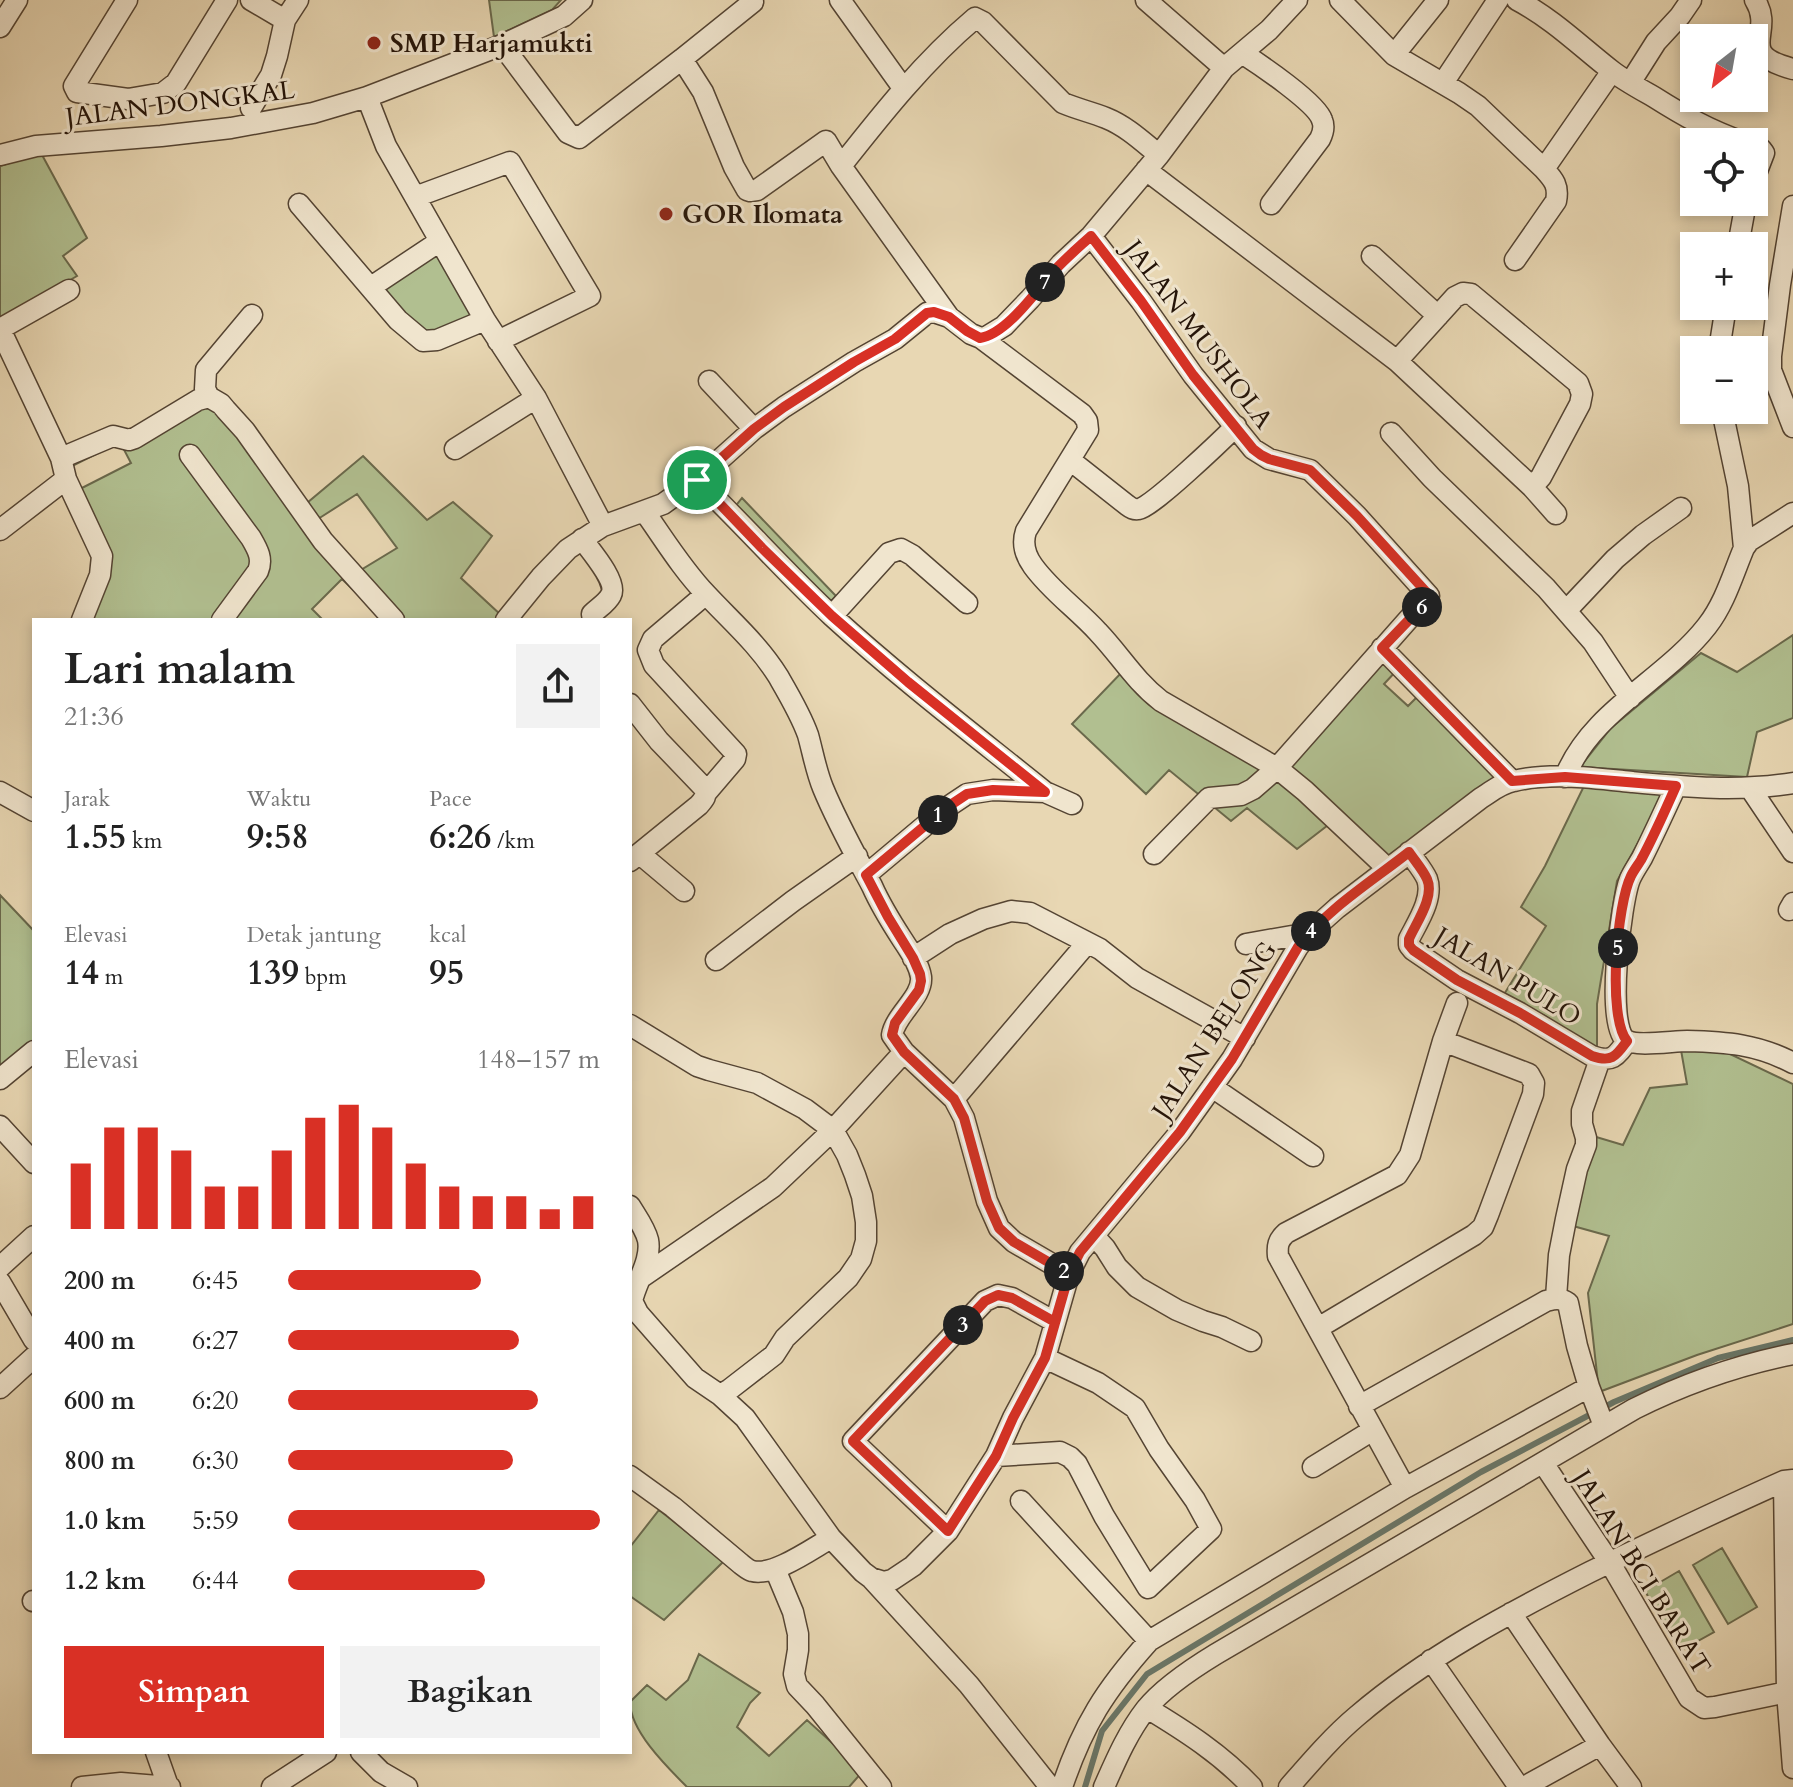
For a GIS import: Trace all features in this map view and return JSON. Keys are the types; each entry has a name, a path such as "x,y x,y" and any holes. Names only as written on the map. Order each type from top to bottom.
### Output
{"street":[{"path":"0,27 17,0"},
{"path":"127,0 74,86 77,92 128,99 163,93 176,83 227,0"},
{"path":"251,0 285,20"},
{"path":"251,108 274,65 285,20 298,0"},
{"name":"JALAN DONGKAL","path":"0,155 36,146 255,125 313,113 367,97 502,45 564,16 582,0"},
{"path":"840,0 903,88"},
{"path":"1146,0 1224,68"},
{"path":"981,338 1004,326 1091,236 1152,163 1224,68 1269,30 1297,0"},
{"path":"1340,0 1394,55 1478,106 1556,183 1556,201 1515,260"},
{"path":"1394,55 1438,0"},
{"path":"1443,83 1498,0"},
{"path":"1517,0 1551,20 1612,71 1705,128"},
{"path":"1630,83 1656,42 1691,0"},
{"path":"1755,0 1761,22 1758,48 1769,62 1793,69"},
{"path":"502,45 568,133 576,138 583,136 754,1"},
{"path":"841,166 903,88 975,18 983,22 1063,103 1122,126 1152,163 1397,361 1532,487 1556,514"},
{"path":"1242,53 1285,84 1322,119 1320,139 1271,204"},
{"path":"682,59 703,92 734,167 747,190 757,190 826,141 949,317 1082,414 1087,421 1088,430 1026,531 1023,540 1031,564 1103,637 1143,687 1161,701 1277,768 1388,869"},
{"path":"1544,169 1612,71"},
{"path":"367,97 386,146 485,320 536,398 601,522"},
{"path":"415,197 510,162 590,296 498,341"},
{"path":"299,204 398,320 423,341 437,340 485,320"},
{"path":"1793,206 1775,315 1771,370 1793,427"},
{"name":"JALAN MUSHOLA","path":"1091,236 1242,436 1261,455 1310,470 1428,594 1429,599 1382,648"},
{"path":"371,287 440,241"},
{"path":"1372,256 1438,316"},
{"path":"69,290 0,329 61,458 66,479 102,556 100,575 83,618"},
{"path":"1397,361 1455,297 1463,293 1471,294 1578,383 1582,394 1580,404 1541,477 1532,487"},
{"path":"508,618 554,562 582,539 617,520 663,504 697,480 754,429 805,392 895,339 927,313 949,317"},
{"path":"252,315 206,370 205,389 209,397 221,404 245,431 323,541 392,618"},
{"path":"709,381 754,429"},
{"path":"61,458 113,436 129,440 135,438 189,405 209,397"},
{"path":"455,449 536,398"},
{"path":"1725,424 1738,486 1744,548"},
{"path":"1070,460 1127,505 1140,509 1199,462 1236,426"},
{"path":"1391,433 1566,611 1593,642 1630,698"},
{"path":"190,455 259,552 261,563 258,571 223,618"},
{"path":"0,530 66,479"},
{"path":"697,480 832,616 908,682 1045,792 1072,804"},
{"path":"1566,611 1615,559 1681,508"},
{"path":"644,511 678,561 743,630 776,673 803,723 821,783 837,819 920,974 919,990 895,1023 892,1035 904,1052 954,1099 964,1118 987,1201 999,1228 1014,1242 1069,1274"},
{"path":"1565,777 1589,736 1687,648 1709,624 1749,541 1793,513"},
{"path":"582,539 610,579 612,587 610,597 592,614 593,618"},
{"path":"832,616 889,553 901,549 967,603"},
{"path":"684,891 635,857 699,805 736,754 654,665 648,650 653,639 706,594"},
{"path":"1154,854 1209,798 1241,795 1253,789 1277,768 1382,648 1512,781"},
{"path":"632,707 706,793"},
{"name":"JALAN BELONG","path":"871,1578 884,1582 902,1574 948,1531 996,1456 1045,1358 1069,1274 1080,1252 1171,1144 1245,1038 1309,933 1337,908 1481,798 1512,781 1565,777 1728,789 1793,783"},
{"path":"1676,786 1631,876 1622,904 1616,1007 1621,1035 1627,1041 1637,1043 1701,1041 1749,1045 1793,1063"},
{"path":"1750,788 1793,852"},
{"path":"716,960 793,901 862,865 967,794 993,790 1045,792"},
{"path":"0,792 32,810"},
{"name":"JALAN PULO","path":"1409,852 1429,885 1427,900 1409,939 1413,950 1457,980 1600,1059"},
{"path":"913,958 950,934 983,919 1011,911 1030,913 1100,949 1137,978 1245,1038"},
{"path":"1246,944 1309,933"},
{"path":"954,1099 1087,943"},
{"path":"1405,1488 1278,1256 1277,1246 1286,1233 1397,1175 1405,1165 1457,1003"},
{"path":"632,1026 697,1066 757,1083 805,1109 833,1130 847,1155 862,1196 866,1241 861,1259 848,1278 785,1338 774,1355 720,1395"},
{"path":"1318,1328 1483,1227 1533,1094 1534,1083 1529,1074 1443,1041"},
{"path":"1556,1298 1559,1255 1566,1219 1577,1169 1586,1145 1582,1111 1600,1059 1612,1058 1627,1041"},
{"path":"639,1279 773,1187 833,1130 904,1052"},
{"path":"0,1079 32,1053"},
{"path":"1212,1087 1313,1156"},
{"path":"0,1126 32,1161"},
{"path":"632,1209 649,1244 632,1306 695,1378 745,1418 831,1538 969,1685 1050,1787"},
{"path":"1094,1236 1137,1287 1177,1310 1251,1341"},
{"path":"32,1239 0,1280 32,1336"},
{"path":"948,1531 853,1441 991,1298 1005,1295 1055,1322"},
{"path":"1359,1406 1556,1298 1568,1303 1577,1346 1603,1424"},
{"path":"1104,1787 1119,1753 1147,1708 1216,1654 1543,1463 1603,1424 1685,1386 1736,1368 1793,1354"},
{"path":"996,1456 1060,1452 1070,1457 1077,1464 1104,1516 1148,1588 1211,1529 1135,1408 1098,1383 1045,1358"},
{"path":"0,1388 32,1359"},
{"path":"1062,1787 1092,1715 1122,1671 1149,1641 1405,1488 1590,1389"},
{"path":"1313,1467 1373,1430"},
{"name":"JALAN BCI BARAT","path":"1543,1463 1610,1563 1689,1698 1704,1708 1790,1692"},
{"path":"632,1477 673,1507 747,1569 757,1572 775,1569 831,1538"},
{"path":"1289,1787 1354,1719 1431,1660 1511,1613 1610,1563 1789,1480 1793,1768"},
{"path":"1021,1501 1149,1641"},
{"path":"775,1569 793,1612 798,1634 794,1674 797,1686 881,1787"},
{"path":"1511,1613 1631,1787"},
{"path":"1431,1660 1522,1787 1600,1745"},
{"path":"1147,1708 1207,1746 1235,1768 1252,1787"},
{"path":"82,1787 121,1783 169,1787 157,1754"},
{"path":"272,1787 323,1754"},
{"path":"363,1754 381,1772 407,1787"}],"green space":[{"path":"489,0 561,0 552,10 494,37"},
{"path":"41,153 87,238 63,256 77,276 2,319 0,166"},
{"path":"440,241 485,320 437,340 371,287"},
{"path":"204,397 392,618 378,618 380,616 342,579 312,609 321,618 83,618 100,575 61,458 120,436","holes":["120,442 131,463 78,490 70,467"]},
{"path":"363,456 427,520 453,502 492,536 461,578 502,616 399,618 356,573 397,548 357,494 318,519 307,503"},
{"path":"742,498 836,596 828,604 734,508"},
{"path":"1793,635 1793,718 1757,732 1747,777 1580,767 1611,728 1701,653 1737,672"},
{"path":"1382,648 1512,781 1388,869 1277,768","holes":["1398,669 1422,692 1408,706 1384,684"]},
{"path":"1122,672 1251,758 1332,822 1297,849 1247,808 1231,821 1169,770 1146,794 1072,724"},
{"path":"1584,786 1666,792 1617,881 1597,1004 1597,1049 1545,1016 1503,996 1546,926 1521,907"},
{"path":"0,895 32,929 32,1053 0,1079"},
{"path":"1681,1050 1728,1053 1793,1084 1793,1324 1697,1355 1599,1392 1588,1293 1609,1236 1573,1226 1593,1136 1623,1145 1650,1088 1687,1084"},
{"path":"659,1510 724,1561 664,1620 632,1597 632,1544"},
{"path":"1722,1548 1757,1607 1728,1624 1693,1565"},
{"path":"1679,1571 1714,1632 1680,1651 1645,1591"},
{"path":"699,1654 760,1693 750,1703 737,1727 769,1756 807,1720 863,1771 849,1787 687,1787 660,1759 636,1725 632,1700 647,1685 666,1700 688,1680"}],"waterway":[{"path":"1085,1787 1102,1731 1147,1674 1481,1472 1614,1402 1718,1358 1793,1340"}],"place":[{"name":"SMP Harjamukti","path":"374,43"},
{"name":"GOR Ilomata","path":"666,214"}],"route":[{"path":"697,480 754,429 784,407 895,339 927,313 949,317 980,338 990,335 1004,326 1091,236 1193,375 1253,449 1269,459 1310,470 1428,594 1429,599 1382,648 1512,781 1565,777 1676,786 1631,876 1622,904 1616,1007 1621,1035 1627,1041 1612,1058 1592,1056 1457,980 1413,950 1409,939 1427,900 1429,885 1409,852 1337,908 1298,947 1232,1059 1180,1132 1074,1261 1069,1274 1055,1322 1005,1295 985,1301 853,1441 948,1531 996,1456 1045,1358 1069,1274 1014,1242 999,1228 987,1201 964,1118 954,1099 894,1040 892,1030 919,990 920,974 866,875 967,794 993,790 1045,792 908,682 832,616 697,480"}]}
